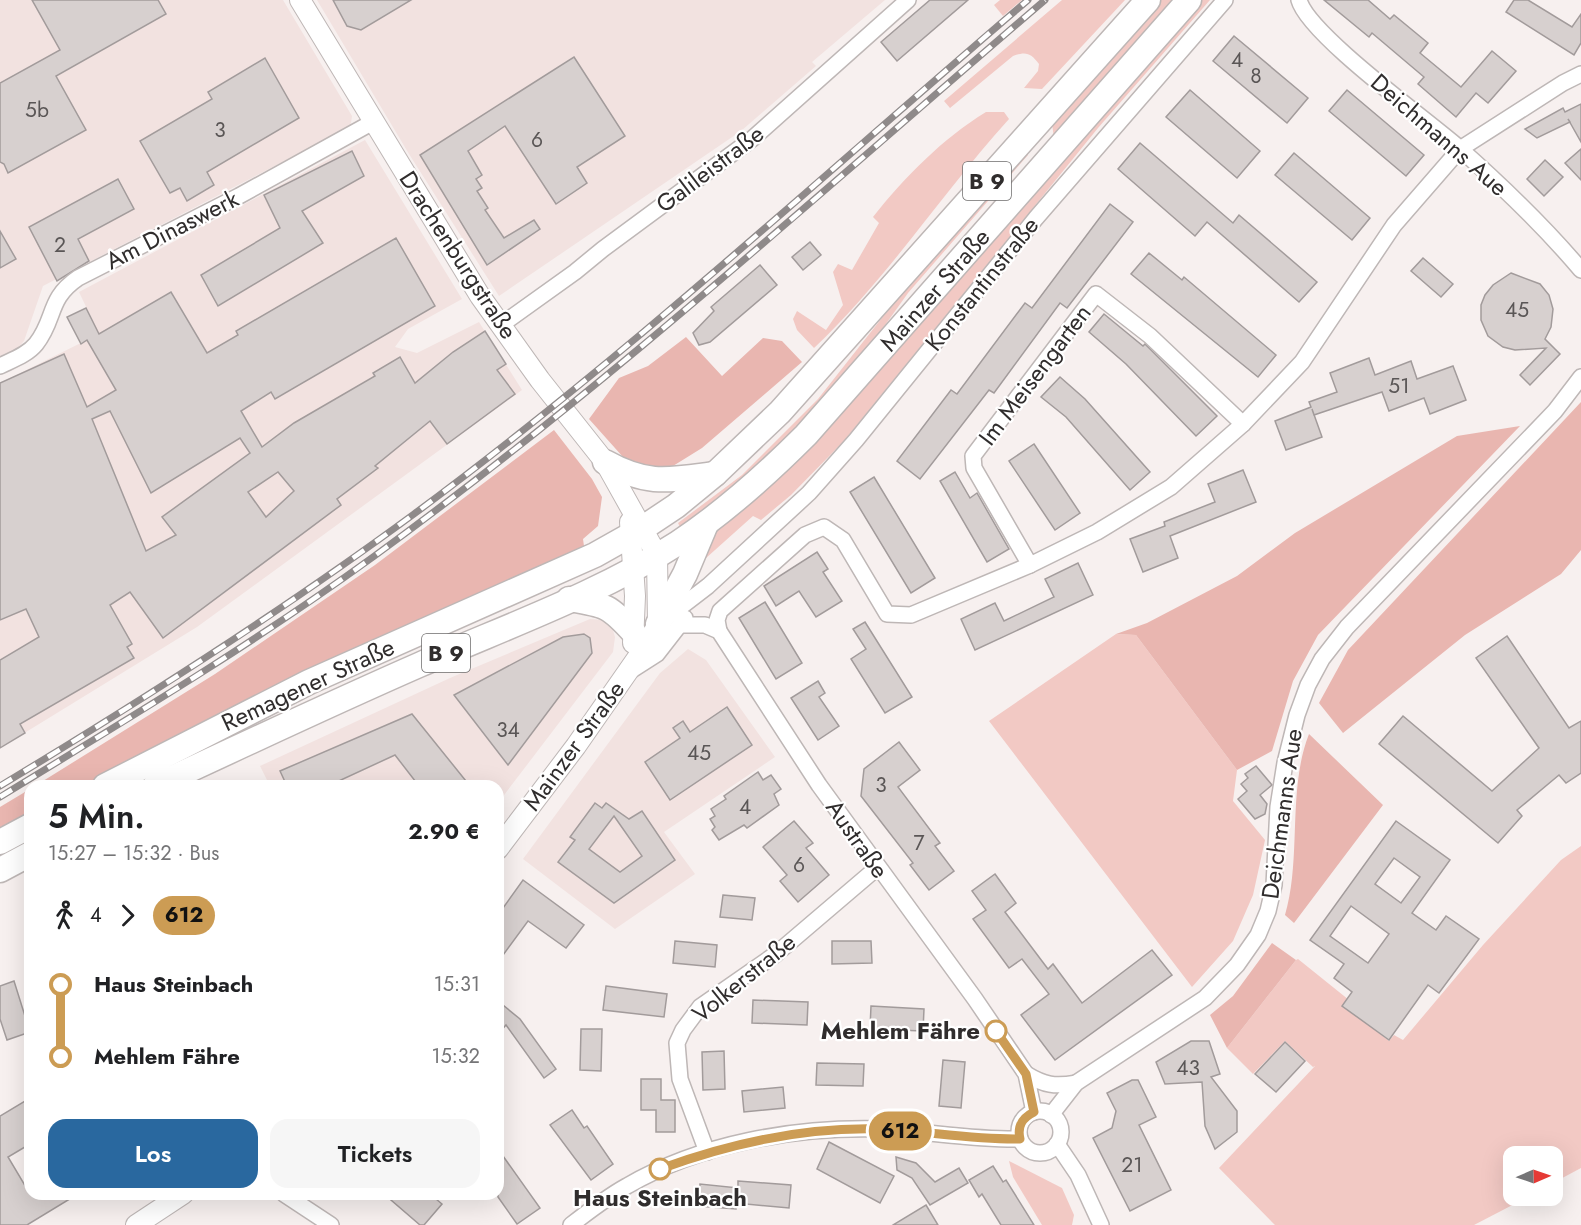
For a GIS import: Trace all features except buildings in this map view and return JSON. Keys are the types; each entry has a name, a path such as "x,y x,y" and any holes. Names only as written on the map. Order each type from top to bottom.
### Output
{"main road":[{"name":"Mainzer Straße","path":"636,532 715,474 803,387 1148,0"},
{"name":"Mainzer Straße","path":"657,555 706,524 749,489 806,435 1189,0"},
{"path":"605,462 628,475 654,480 715,474"},
{"path":"669,625 685,574 706,524"},
{"name":"Remagener Straße","path":"117,780 309,682 575,564 636,532"},
{"name":"Remagener Straße","path":"168,780 324,706 569,599 657,555"},
{"path":"569,599 602,604 613,611 634,633"},
{"path":"0,842 24,829"},
{"path":"0,870 24,857"}],"street":[{"name":"Drachenburgstraße","path":"300,0 501,325 540,380 605,462 629,502 636,532"},
{"name":"Galileistraße","path":"501,325 752,139 908,0"},
{"name":"Konstantinstraße","path":"669,625 708,586 809,494 856,440 1036,218 1225,0"},
{"name":"Deichmanns Aue","path":"1299,0 1301,8 1320,32 1460,149 1564,249 1581,270"},
{"path":"718,632 717,620 720,611 805,535 824,527 843,540 887,614 911,615 1030,565 1097,532 1171,487 1243,424 1302,362 1394,225 1460,149 1563,83 1581,74"},
{"name":"Am Dinaswerk","path":"0,366 35,346 57,297 71,283 374,122"},
{"name":"Im Meisengarten","path":"1030,565 974,468 973,456 1096,294 1150,336 1243,424"},
{"name":"Deichmanns Aue","path":"1051,1115 1076,1083 1205,998 1237,965 1258,935 1268,910 1274,885 1278,807 1285,763 1308,685 1322,659 1347,627 1555,411 1581,376"},
{"path":"636,532 657,555 669,625 705,625 718,632"},
{"name":"Mainzer Straße","path":"629,671 634,633 636,532"},
{"name":"Konstantinstraße","path":"669,625 708,586"},
{"name":"Mainzer Straße","path":"504,841 629,671 669,625"},
{"name":"Austraße","path":"718,632 819,785 975,999 1026,1074 1034,1112"},
{"name":"Volkerstraße","path":"706,1152 680,1079 677,1043 683,1030 700,1007 776,954 878,867"},
{"path":"1026,1074 1042,1084 1056,1086 1076,1083"},
{"path":"1043,1111 1051,1115 1060,1129 1057,1144 1047,1152 1035,1153 1023,1145 1020,1139 1018,1132 1022,1120 1034,1112 1043,1111"},
{"path":"571,1225 627,1185 660,1169 706,1152 760,1139 844,1130 879,1129 1020,1139"},
{"path":"1057,1144 1078,1175 1101,1225"},
{"path":"136,1225 174,1200"},
{"path":"293,1200 331,1225"}],"shaded area":[{"path":"0,0 283,0 352,116 351,123 348,128 43,286 24,341 17,349 0,359"},
{"path":"317,0 885,0 812,62 816,66 741,131 499,296 409,154"},
{"path":"1000,0 1022,0 1003,16 994,5"},
{"path":"1062,0 1125,0 1042,89 1024,88 1038,71 1039,64 1031,55 1025,53 1013,56 950,108 944,101"},
{"path":"1161,0 1174,0 1054,139 1052,123"},
{"path":"1202,0 1210,0 1098,128 844,441 791,495 761,520 753,516 696,567 717,529 796,462"},
{"path":"986,112 1004,112 1009,119 891,264 814,348 797,330 793,319 797,311 826,330 843,305 833,272 838,264 852,270 879,223 873,217 885,202 940,146"},
{"path":"365,140 462,299 408,329 395,347 417,353 479,322 522,390 197,627 0,748 0,383 99,334 79,292"},
{"path":"1027,152 1028,155 908,293 868,349 762,466 681,529 678,523 742,475 818,399 885,314"},
{"path":"686,337 722,376 763,338 782,341 802,362 702,448 673,466 644,468 623,457 589,419 619,378 648,366"},
{"path":"1581,402 1581,550 1561,574 1465,635 1343,733 1319,703 1348,650"},
{"path":"1520,426 1318,635 1293,681 1272,751 1237,770 1136,635 1116,634 1147,623 1237,576 1295,533 1457,436"},
{"path":"554,430 592,479 602,497 598,526 583,539 584,546 307,672 96,780 45,780 215,674 375,565"},
{"path":"590,619 604,620 612,627 615,637 613,652 504,795 504,780 267,780 260,766 450,678"},
{"path":"1116,634 1136,635 1237,770 1233,801 1265,840 1253,895 1233,941 1192,987 989,721"},
{"path":"688,649 706,660 775,757 664,832 695,874 615,929 523,859 660,673"},
{"path":"1309,734 1383,805 1294,923 1285,915 1293,871 1298,778"},
{"path":"24,793 24,817 0,830 0,807"},
{"path":"1581,846 1581,1168 1563,1178 1563,1146 1503,1146 1503,1206 1511,1206 1474,1225 1275,1225 1219,1168 1315,1066 1313,1067 1285,1041 1253,1074 1227,1048 1298,959 1349,1000 1345,1006 1389,1041 1394,1035 1403,1040 1483,945 1561,860"},
{"path":"1272,943 1296,960 1227,1048 1210,1015 1233,996"},
{"path":"1009,1161 1062,1188 1074,1215 1072,1225 1042,1225 1013,1177"}],"railway":[{"path":"0,786 262,621 414,514 494,453 726,262 1028,0"},
{"path":"28,780 189,681 282,620 373,557 460,492 631,355 1045,0"},
{"path":"0,797 24,782"}],"bus line":[{"name":"612","path":"660,1169 706,1152 760,1139 815,1132 879,1129 1020,1139 1018,1132 1022,1120 1034,1112 1026,1074 996,1031"}],"place":[{"name":"Mehlem Fähre","path":"996,1031"},
{"name":"Haus Steinbach","path":"660,1169"}]}
